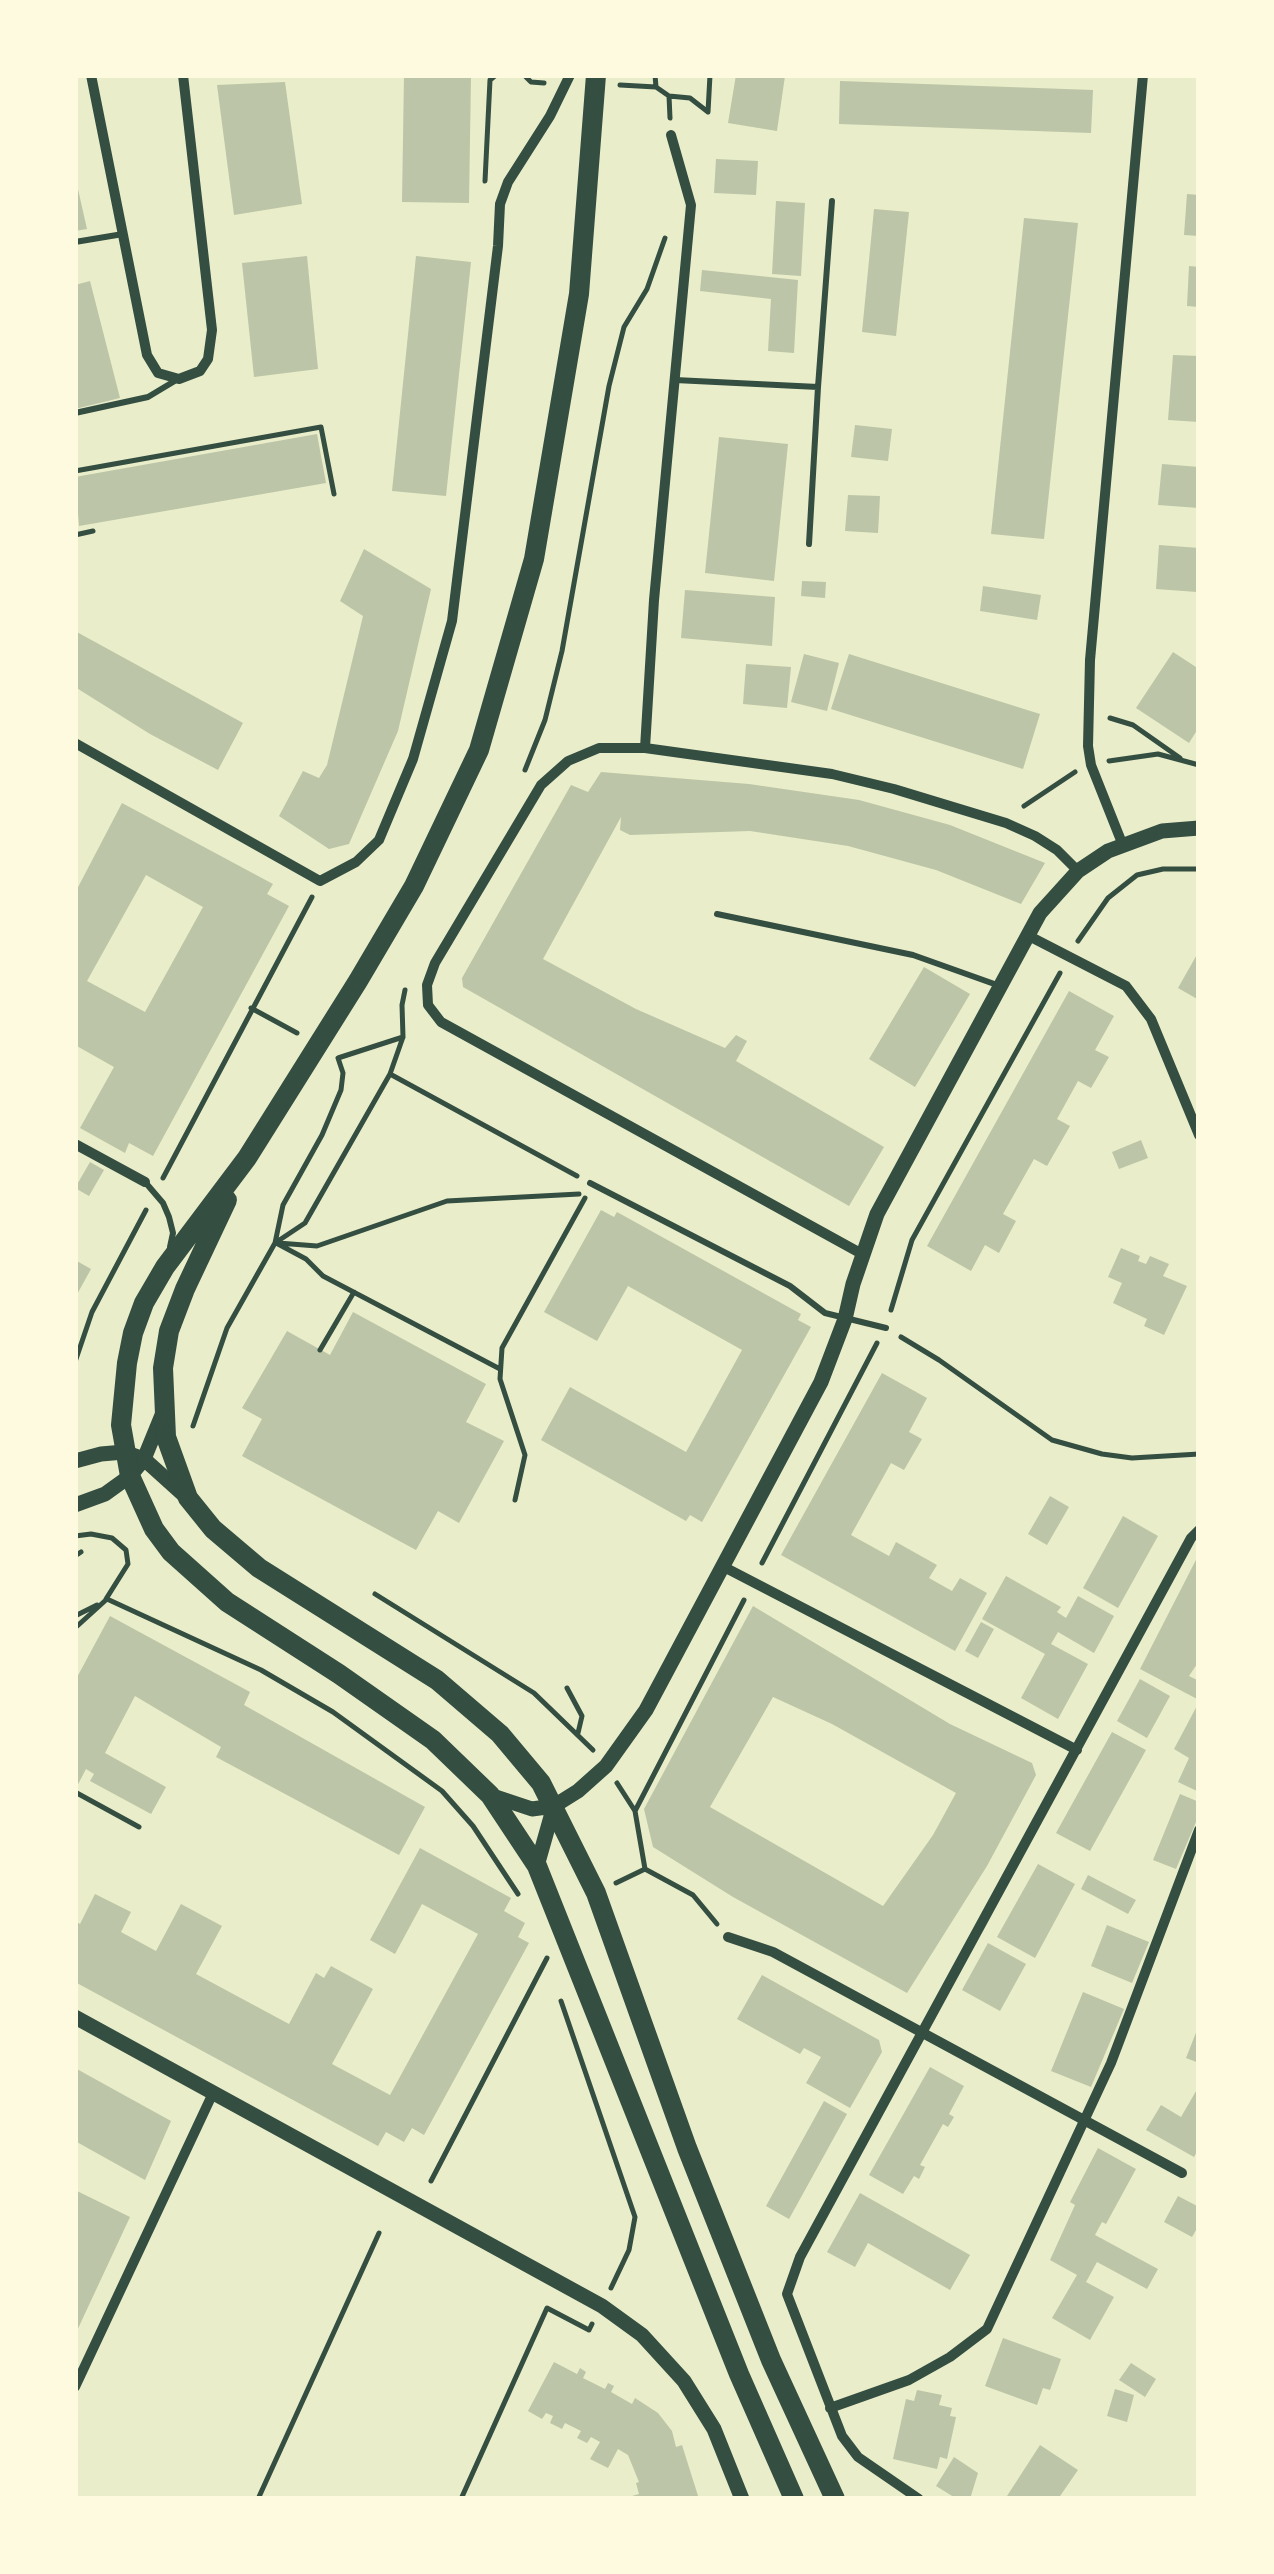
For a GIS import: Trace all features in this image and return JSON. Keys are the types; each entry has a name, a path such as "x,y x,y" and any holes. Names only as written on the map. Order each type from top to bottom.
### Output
{"highway":[{"path":"596,75 579,294 534,559 479,750 414,886 318,1046 247,1158 165,1267 144,1304 133,1334 122,1396 134,1456 130,1476 154,1529 191,1572 227,1602 433,1740 490,1795 537,1866 739,2374 794,2499"},
{"path":"247,1158 184,1289 163,1368 163,1411 170,1450 188,1498 213,1529 259,1568 424,1672 468,1706 522,1758 554,1806 596,1893 687,2148 771,2360 835,2499"}],"street":[{"path":"91,75 147,355 158,373 179,379 200,371 211,346 212,330 183,75"},
{"path":"75,744 320,880 356,862 378,840 418,742 452,621 500,204 508,182 550,116 570,75"},
{"path":"1122,843 1091,765 1090,660 1143,75"},
{"path":"644,748 691,205 671,135"},
{"path":"862,1254 441,1022 428,1005 427,985 435,963 541,785 568,761 599,748 644,748 832,774 894,789 1006,823 1057,850 1078,872"},
{"path":"490,1795 532,1808 554,1806 578,1791 606,1766 665,1678 821,1382 845,1320 876,1214 1040,913 1078,872 1122,843 1162,831 1199,828"},
{"path":"1029,936 1126,986 1151,1019 1199,1135"},
{"path":"75,1144 145,1182"},
{"path":"134,1456 163,1411"},
{"path":"75,1461 101,1454 134,1456 188,1498"},
{"path":"75,1505 105,1494 130,1476"},
{"path":"920,2499 858,2458 842,2436 787,2294 800,2257 1190,1538 1199,1530"},
{"path":"724,1567 1077,1750"},
{"path":"537,1866 554,1806"},
{"path":"830,2408 909,2380 950,2357 987,2328 1111,2063 1199,1830"},
{"path":"728,1937 773,1952 1182,2173"},
{"path":"75,2017 602,2306 642,2335 684,2381 714,2429 742,2499"},
{"path":"75,2388 212,2093"}],"lane":[{"path":"809,544 832,201"},
{"path":"75,242 122,234"},
{"path":"75,413 148,398 179,379"},
{"path":"675,380 818,387"},
{"path":"717,914 913,955 1001,986"},
{"path":"145,1182 163,1203 173,1232 165,1267"},
{"path":"590,1183 790,1286 825,1314 886,1328"}],"path":[{"path":"485,198 485,129 490,80 496,75"},
{"path":"656,87 669,96 690,98 708,112 710,75"},
{"path":"525,770 544,720 562,651 624,326 647,289 669,228"},
{"path":"75,471 321,427 334,494"},
{"path":"75,535 93,532"},
{"path":"1110,718 1133,724 1183,760"},
{"path":"1079,940 1108,898 1136,875 1163,868 1199,869"},
{"path":"298,1034 251,1008 320,880"},
{"path":"1070,956 912,1240 886,1328 939,1360 1052,1440 1132,1458 1199,1454"},
{"path":"275,1242 305,1223 390,1074 403,1037 402,1005 413,976"},
{"path":"193,1426 227,1328 275,1242 283,1205 322,1135 341,1090 343,1072 338,1058 403,1037"},
{"path":"390,1074 590,1183"},
{"path":"275,1242 317,1246 448,1201 522,1194 587,1194 502,1348 500,1379 524,1455 515,1500"},
{"path":"275,1242 354,1292 500,1369"},
{"path":"320,1350 354,1292"},
{"path":"87,1523 90,1534"},
{"path":"75,1536 112,1538 126,1550 128,1564 107,1598 75,1628"},
{"path":"375,1594 534,1693 578,1733 606,1766 635,1811 645,1869"},
{"path":"75,1616 107,1598"},
{"path":"107,1598 261,1670 334,1712 413,1769 442,1791 474,1826 524,1904"},
{"path":"567,1688 582,1716 578,1733"},
{"path":"75,1792 139,1827"},
{"path":"624,1880 645,1869"},
{"path":"645,1869 693,1895 728,1937"},
{"path":"430,2181 548,1955 552,1970"},
{"path":"461,2499 547,2308 588,2330 629,2250 635,2217 556,1986"},
{"path":"258,2499 380,2233"}],"building":[{"path":"404,75 471,75 469,203 402,202"},
{"path":"736,75 785,76 777,131 728,123"},
{"path":"840,81 1093,90 1091,133 839,124"},
{"path":"285,82 302,204 234,215 217,85"},
{"path":"716,159 758,161 756,195 714,193"},
{"path":"75,176 87,229 75,231"},
{"path":"1187,194 1199,195 1199,236 1184,235"},
{"path":"776,201 805,203 801,276 772,274"},
{"path":"874,209 909,212 896,336 862,332"},
{"path":"1024,218 1078,223 1044,539 991,534"},
{"path":"307,256 318,369 254,377 242,263"},
{"path":"416,256 471,262 446,496 392,491"},
{"path":"1189,266 1199,267 1199,307 1187,306"},
{"path":"702,270 798,280 794,353 768,351 771,299 700,291"},
{"path":"90,281 120,398 75,409 75,285"},
{"path":"1173,355 1199,356 1199,422 1168,420"},
{"path":"855,425 892,429 888,461 851,457"},
{"path":"317,434 326,483 79,526 75,477"},
{"path":"719,437 788,444 774,581 705,573"},
{"path":"1162,464 1199,467 1199,508 1158,505"},
{"path":"848,495 880,496 878,533 845,531"},
{"path":"1159,545 1199,548 1197,592 1156,589"},
{"path":"364,549 431,589 398,731 349,844 329,849 279,816 303,771 319,778 327,765 363,616 340,601"},
{"path":"802,581 826,582 825,598 801,596"},
{"path":"983,586 1041,595 1037,620 980,611"},
{"path":"685,590 775,597 772,646 681,638"},
{"path":"75,631 243,723 218,770 75,687"},
{"path":"1173,652 1199,669 1199,727 1189,743 1136,708"},
{"path":"804,654 839,663 827,711 791,702"},
{"path":"849,654 1040,714 1023,769 831,709"},
{"path":"746,664 791,667 787,708 743,704"},
{"path":"601,772 749,784 859,800 950,825 1045,863 1021,904 936,870 848,846 750,831 630,835 620,830 621,817 543,959 636,1009 725,1048 736,1035 747,1041 736,1061 884,1147 849,1206 463,987 462,978 571,785 588,792"},
{"path":"122,803 273,884 267,894 289,906 153,1156 129,1143 125,1153 80,1128 114,1067 75,1045 75,893","holes":["146,875 203,907 145,1012 87,981"]},
{"path":"1199,951 1199,1000 1178,988"},
{"path":"924,967 970,994 915,1087 869,1059"},
{"path":"1069,991 1114,1016 1095,1050 1109,1057 1091,1088 1078,1081 1057,1119 1070,1126 1047,1166 1034,1159 1003,1214 1016,1221 999,1253 985,1245 971,1271 927,1246"},
{"path":"1141,1140 1148,1158 1119,1169 1112,1152"},
{"path":"90,1162 104,1170 89,1196 75,1188"},
{"path":"601,1210 614,1217 617,1212 801,1314 798,1320 811,1327 702,1522 690,1515 686,1521 541,1440 570,1387 686,1452 742,1350 628,1286 597,1341 544,1312"},
{"path":"1121,1248 1140,1256 1138,1261 1146,1264 1150,1256 1169,1264 1163,1276 1187,1286 1164,1335 1144,1326 1147,1319 1113,1303 1122,1283 1108,1277"},
{"path":"75,1260 91,1269 75,1298"},
{"path":"353,1312 486,1384 466,1422 504,1441 459,1523 438,1511 416,1550 242,1456 262,1419 242,1408 287,1331 330,1355"},
{"path":"882,1373 927,1398 909,1432 922,1439 904,1470 891,1463 851,1535 889,1556 896,1542 937,1565 929,1578 952,1591 960,1578 987,1593 955,1651 781,1555"},
{"path":"1050,1496 1069,1507 1047,1545 1028,1534"},
{"path":"1123,1516 1158,1536 1118,1608 1083,1588"},
{"path":"1199,1554 1199,1661 1189,1676 1199,1681 1199,1700 1140,1669"},
{"path":"1006,1576 1061,1607 1057,1612 1066,1618 1078,1596 1114,1616 1094,1653 1058,1632 1051,1644 1088,1664 1058,1719 1021,1698 1045,1654 982,1619"},
{"path":"753,1606 950,1724 1032,1763 1036,1775 987,1866 907,1993 733,1897 653,1847 644,1809","holes":["773,1697 832,1724 956,1793 933,1835 883,1906 710,1807"]},
{"path":"110,1616 250,1692 244,1705 425,1807 399,1855 216,1757 221,1747 135,1696 105,1753 166,1787 151,1814 90,1781 94,1774 86,1769 75,1790 75,1681"},
{"path":"981,1622 994,1629 978,1658 965,1651"},
{"path":"1140,1679 1170,1696 1147,1738 1117,1721"},
{"path":"1199,1702 1199,1792 1178,1782 1189,1758 1174,1749"},
{"path":"1112,1732 1146,1750 1090,1851 1056,1833"},
{"path":"1180,1794 1199,1802 1199,1815 1176,1869 1153,1860"},
{"path":"420,1848 511,1898 504,1911 525,1923 518,1937 529,1943 424,2135 412,2128 404,2142 386,2132 378,2146 75,1982 75,1921 80,1924 95,1894 131,1912 121,1932 156,1951 181,1904 222,1926 196,1974 289,2024 316,1973 324,1978 331,1966 373,1989 332,2064 390,2095 478,1934 422,1904 395,1954 370,1940"},
{"path":"1038,1864 1075,1884 1035,1958 997,1937"},
{"path":"1088,1875 1136,1900 1128,1914 1081,1889"},
{"path":"1107,1925 1149,1942 1132,1983 1091,1966"},
{"path":"988,1943 1026,1964 1000,2011 962,1990"},
{"path":"762,1975 879,2040 882,2052 850,2108 806,2083 821,2057 804,2048 800,2054 737,2019"},
{"path":"1083,1992 1124,2009 1091,2087 1051,2071"},
{"path":"1199,2025 1199,2063 1186,2058"},
{"path":"930,2067 964,2086 949,2114 954,2117 948,2127 943,2124 920,2165 925,2167 919,2179 914,2176 903,2194 869,2175"},
{"path":"75,2068 171,2121 145,2180 75,2141"},
{"path":"1199,2086 1199,2148 1194,2157 1146,2130 1161,2105 1181,2117"},
{"path":"824,2101 847,2114 789,2219 766,2206"},
{"path":"1098,2148 1136,2169 1106,2224 1102,2222 1095,2235 1158,2269 1147,2289 1097,2262 1086,2282 1114,2297 1090,2340 1052,2318 1077,2275 1050,2260 1075,2205 1070,2202"},
{"path":"75,2190 130,2217 75,2335"},
{"path":"860,2193 970,2255 950,2290 868,2243 855,2267 827,2252"},
{"path":"1178,2196 1199,2207 1199,2225 1192,2237 1164,2222"},
{"path":"1003,2338 1061,2359 1050,2390 1043,2388 1037,2405 985,2386"},
{"path":"554,2362 577,2374 580,2368 586,2372 583,2378 605,2389 608,2383 614,2386 611,2392 632,2404 635,2398 658,2413 672,2431 676,2447 682,2445 699,2499 633,2499 639,2494 639,2482 628,2455 618,2449 608,2468 590,2459 600,2442 591,2437 587,2443 577,2438 581,2431 565,2423 562,2429 550,2423 553,2416 546,2413 542,2419 528,2411"},
{"path":"1131,2363 1156,2379 1145,2397 1119,2380"},
{"path":"1115,2389 1134,2395 1127,2422 1107,2416"},
{"path":"917,2390 942,2395 939,2405 952,2408 950,2416 956,2417 947,2459 940,2457 937,2469 893,2459 906,2399 914,2401"},
{"path":"1040,2445 1078,2470 1058,2499 1011,2499 1007,2496"},
{"path":"954,2457 978,2473 970,2499 957,2499 936,2486"}]}
